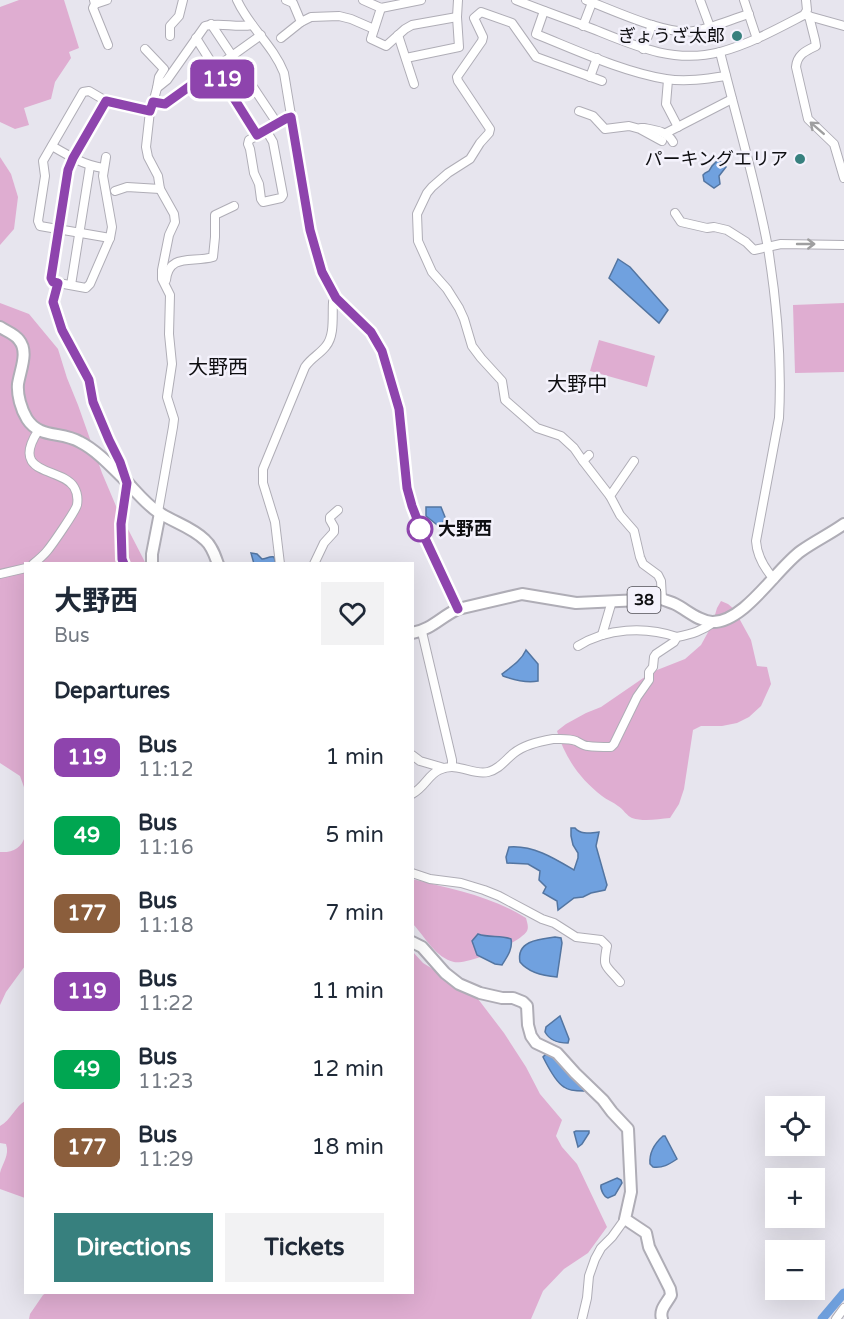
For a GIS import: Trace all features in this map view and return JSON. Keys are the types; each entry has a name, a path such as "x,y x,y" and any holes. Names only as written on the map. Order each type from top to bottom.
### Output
{"main road":[{"path":"0,327 18,338 23,346 24,356 18,386 19,400 27,419 38,430 47,434 67,436 87,446 159,512 194,531 207,542 215,561"},
{"path":"152,562 159,512"},
{"path":"714,622 731,617 758,595 799,552 844,524"},
{"name":"38","path":"417,633 458,609 522,594 576,603 662,599 699,618 714,622"},
{"path":"414,943 422,947 445,973 459,984 480,993 513,998 523,1002 527,1006 528,1025 536,1043 558,1053 628,1129 631,1192 625,1219 646,1233 648,1247 670,1289 671,1295 660,1314 662,1319"}],"street":[{"path":"107,0 94,2 93,8 108,45"},
{"path":"170,36 170,26 179,16 183,0"},
{"path":"237,0 241,10 261,35 282,68 310,230 322,272 336,298 371,332 382,351 399,409 407,488 412,506 458,609"},
{"path":"363,0 381,8 421,0"},
{"path":"406,58 459,47 458,0"},
{"path":"516,0 643,49 676,56 720,52 757,39 806,16 844,26"},
{"path":"700,0 710,27"},
{"path":"744,0 757,39"},
{"path":"806,0 806,16 816,40 816,46 800,56 796,67 808,119 834,144 844,178"},
{"path":"292,1 301,22"},
{"path":"583,26 590,1 652,25 685,32 694,32 749,14"},
{"path":"381,8 371,39 386,46 405,29 412,26 457,17"},
{"path":"544,11 536,34 635,72 668,80 699,80 726,76"},
{"path":"602,81 536,57 512,24 481,12 475,16 483,37 482,41 457,77 490,129 489,133 470,159 448,172 427,193 417,214 418,241 432,272 447,289 459,308 472,346 502,381 505,400 537,428 561,436 586,458 620,515 634,531 643,564 658,575 661,581 662,599"},
{"path":"281,38 311,17 339,16 374,29"},
{"path":"157,88 167,80 205,26 211,24 244,27 252,25"},
{"path":"211,24 277,123"},
{"path":"643,49 652,25"},
{"path":"153,102 165,104 261,35"},
{"path":"398,35 414,84"},
{"path":"196,38 257,135"},
{"path":"720,52 767,247 777,308 779,418 756,541 765,569 774,579"},
{"path":"147,54 164,69 159,77 150,111 146,147 148,157 158,176 160,189 174,214 175,222 169,235 162,270 162,279 170,296 169,334 172,364 167,397 174,418 159,512"},
{"path":"590,77 597,58"},
{"path":"668,80 666,104 678,127"},
{"path":"110,238 40,226 38,221 45,176 43,161 83,92 89,92 106,101 150,111"},
{"path":"664,137 678,127 732,99"},
{"path":"106,101 68,170 51,278 53,282 86,288 90,284 110,238 112,227 103,176 106,157"},
{"path":"579,111 593,116 605,129 629,126 644,128 664,137 671,137 673,142"},
{"path":"266,130 273,142 283,195 281,198 263,202 254,173 249,140 277,123 291,117"},
{"path":"52,146 90,166 104,168"},
{"path":"71,285 90,166"},
{"path":"116,191 127,187 160,189"},
{"path":"165,287 168,268 172,264 213,257 215,215 234,206"},
{"path":"675,213 681,222 728,230 754,250 781,244 844,245"},
{"path":"58,283 53,302 62,330 89,380 93,402 127,483 121,524 123,562"},
{"path":"280,562 275,522 263,483 263,469 305,367 326,346 331,336 333,302 336,298"},
{"path":"35,562 46,553 77,507 78,496 74,486 65,479 43,470 34,463 30,454 30,445 38,430"},
{"path":"610,496 634,461"},
{"path":"315,562 324,543 334,532 330,517 338,510"},
{"path":"0,574 24,568"},
{"path":"602,635 612,601"},
{"path":"578,646 590,639 620,631 663,632 677,637 695,634 714,622"},
{"path":"414,793 425,785 432,774 448,767 452,760 417,633"},
{"path":"414,756 420,761 448,767 488,772 498,768 522,748 551,740 573,740 587,747 611,747 637,697 649,680 654,657 675,642 677,637"},
{"path":"414,874 430,879 462,883 484,890 542,919 555,923 576,937 601,940 607,946 604,958 606,967 620,982"},
{"path":"582,1319 589,1276 595,1259 625,1219"},
{"path":"836,1319 844,1308"}],"shaded area":[{"path":"19,0 64,0 79,48 69,52 71,58 55,82 51,99 24,108 29,125 15,129 0,122 0,7"},
{"path":"0,157 11,174 18,197 14,229 0,245"},
{"path":"0,303 29,314 58,349 102,473 145,562 24,562 24,787 20,776 0,763"},
{"path":"844,303 844,372 795,373 793,305"},
{"path":"599,340 655,356 647,387 590,371"},
{"path":"721,601 734,609 751,640 757,666 767,667 771,684 761,706 749,717 737,723 701,726 693,730 684,789 679,804 670,818 646,820 632,818 602,796 580,775 564,750 557,731 586,713 601,707 652,672 685,659 701,645"},
{"path":"24,839 24,967 6,992 0,1005 0,852 9,852 22,844"},
{"path":"414,880 471,894 499,904 526,918 528,926 522,936 504,947 481,957 461,962 448,960 431,946 414,925"},
{"path":"414,953 423,963 475,995 504,1033 540,1094 562,1120 556,1136 562,1147 577,1164 607,1227 588,1253 564,1269 543,1291 531,1319 29,1319 43,1295 414,1294"},
{"path":"24,1102 24,1198 0,1189 0,1173 7,1152 6,1144 0,1143 0,1126"}],"water":[{"path":"718,160 726,167 719,176 720,184 714,188 704,181 703,175"},
{"path":"618,259 630,267 668,310 659,323 609,278"},
{"path":"426,507 441,507 445,517 441,528 426,516"},
{"path":"251,553 257,554 262,559 274,557 275,562 253,562"},
{"path":"526,650 538,664 538,681 521,681 503,676 502,674 519,661"},
{"path":"571,828 583,833 599,832 596,846 607,885 605,890 574,898 558,910 557,901 543,893 546,887 539,880 540,871 528,864 507,863 506,857 509,847 526,848 551,857 574,870 578,853 573,845"},
{"path":"478,934 511,939 508,956 502,965 477,955 472,941"},
{"path":"561,938 562,943 557,977 537,973 520,962 520,955 525,945 536,940"},
{"path":"560,1016 569,1039 568,1043 555,1041 545,1032 546,1027"},
{"path":"546,1054 556,1058 568,1074 585,1088 584,1091 571,1090 561,1085 543,1057"},
{"path":"589,1131 578,1147 574,1132"},
{"path":"663,1136 677,1159 665,1166 653,1167 650,1164 651,1152"},
{"path":"617,1178 622,1183 615,1195 608,1198 604,1195 601,1185"}],"waterway":[{"path":"822,1319 844,1293"}],"bus line":[{"name":"119","path":"123,562 121,524 127,483 93,402 89,380 62,330 53,302 58,283 53,282 51,278 68,170 106,101 150,111 153,102 165,104 215,68 257,135 291,117 310,230 322,272 336,298 371,332 382,351 399,409 407,488 412,506 458,609"}],"place":[{"name":"ぎょうざ太郎","path":"737,36"},
{"name":"パーキングエリア","path":"800,159"},
{"name":"大野西","path":"420,529"}],"district":[{"name":"大野西","path":"218,368"},
{"name":"大野中","path":"577,385"}]}
